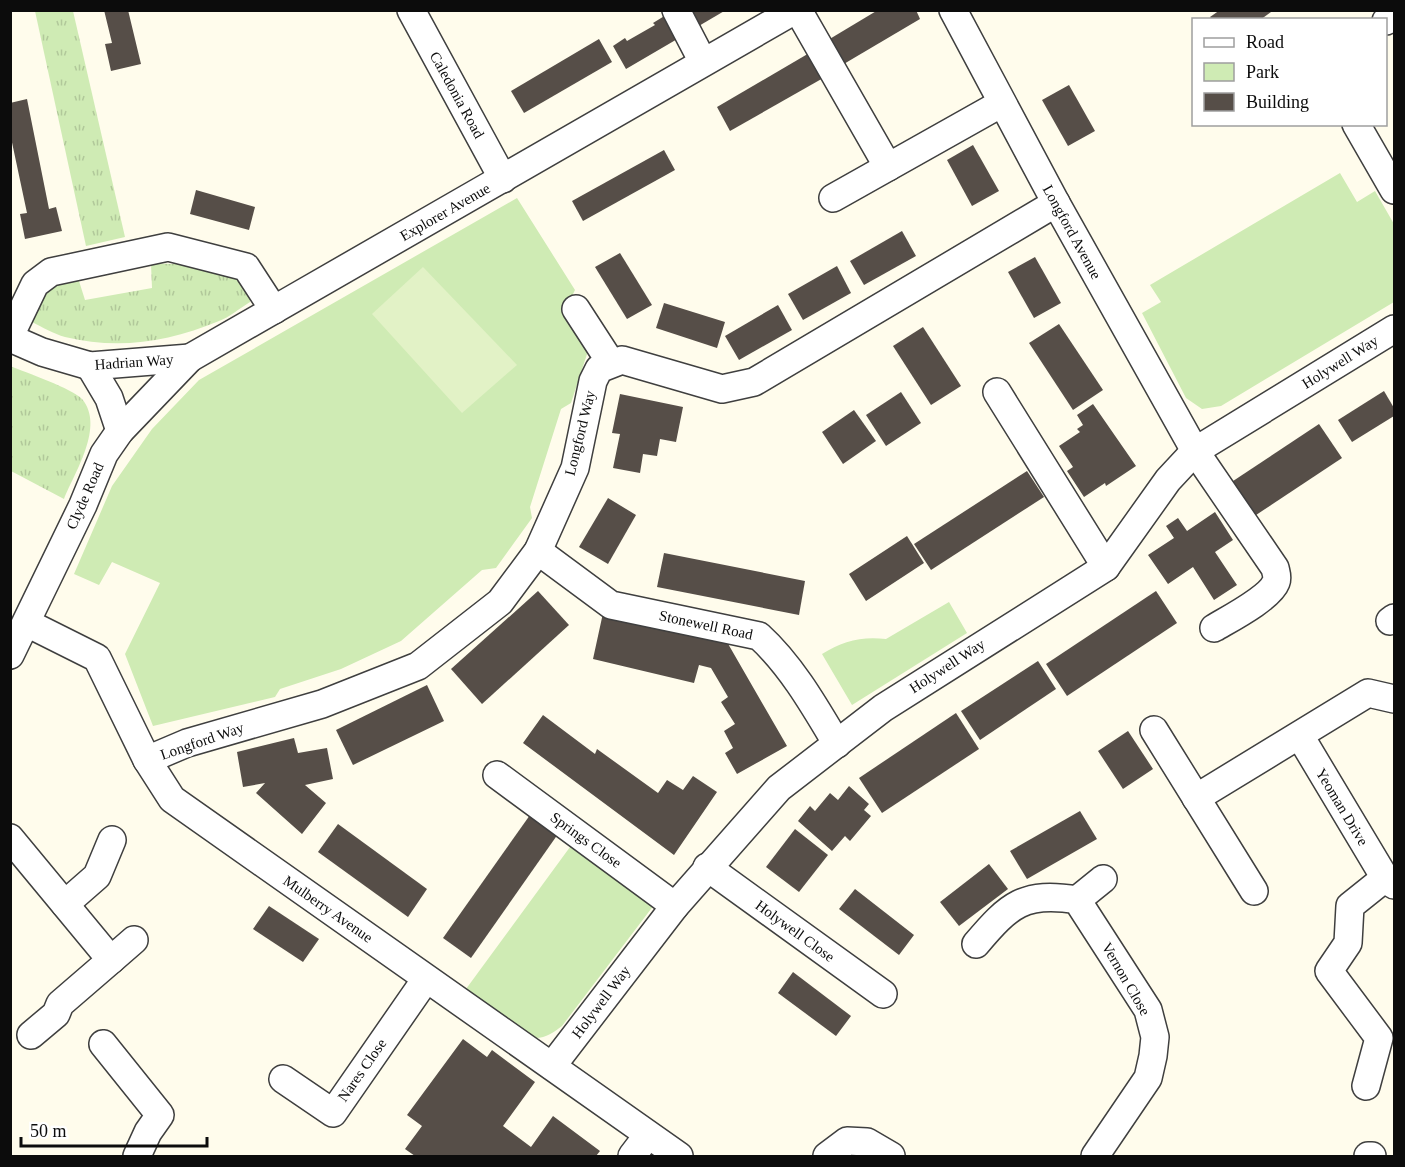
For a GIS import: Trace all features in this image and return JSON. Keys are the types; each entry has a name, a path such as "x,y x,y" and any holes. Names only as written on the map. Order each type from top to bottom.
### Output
{"street":[{"name":"Caledonia Road","path":"411,10 503,179"},
{"path":"676,10 701,63"},
{"name":"Explorer Avenue","path":"190,358 796,10"},
{"path":"796,10 888,168"},
{"name":"Longford Avenue","path":"953,10 1056,203 1195,451 1275,568 1276,584 1268,593 1214,628"},
{"path":"833,198 1002,103"},
{"path":"1357,126 1395,190"},
{"path":"576,309 611,363 622,360 722,388 754,382 1056,203"},
{"path":"10,337 35,284 51,272 168,247 246,267 273,310"},
{"name":"Holywell Way","path":"552,1066 675,906 779,788 892,702 1106,567 1168,480 1195,451 1395,329"},
{"name":"Hadrian Way","path":"10,337 42,352 90,366 190,358"},
{"name":"Clyde Road","path":"10,655 83,505 104,454 120,431 190,358"},
{"name":"Longford Way","path":"147,760 187,743 322,704 418,666 500,602 538,551 575,468 593,381 599,369 611,363"},
{"path":"90,366 109,398 120,431"},
{"path":"997,392 1106,567"},
{"name":"Stonewell Road","path":"538,551 611,605 759,636 777,654 818,711 837,744"},
{"name":"Mulberry Avenue","path":"27,623 97,658 147,760 172,799 679,1156"},
{"path":"1196,798 1368,693 1395,699"},
{"path":"1154,730 1254,891"},
{"name":"Yeoman Drive","path":"1299,736 1390,881 1350,906 1348,943 1329,970 1379,1038 1366,1086"},
{"name":"Springs Close","path":"497,775 675,906"},
{"path":"10,838 111,960"},
{"path":"65,904 97,876 112,840"},
{"name":"Holywell Close","path":"707,867 884,994"},
{"path":"976,944 1000,916 1016,906 1035,898 1054,896 1077,900 1103,879"},
{"name":"Vernon Close","path":"1077,900 1148,1011 1155,1037 1154,1056 1148,1078 1095,1156"},
{"path":"32,1035 56,1014 60,1004 134,940"},
{"name":"Nares Close","path":"283,1079 333,1113 426,979"},
{"path":"103,1044 160,1114 136,1156"},
{"path":"632,1156 648,1135"},
{"path":"827,1156 847,1141 867,1142 891,1156"}],"green space":[{"path":"35,11 73,11 125,237 86,246"},
{"path":"1340,173 1357,202 1375,191 1394,224 1394,302 1221,406 1202,409 1186,398 1142,313 1161,302 1150,285"},
{"path":"517,198 575,290 565,310 588,351 571,403 561,409 530,507 532,518 496,568 482,570 401,641 341,669 280,689 275,697 153,726 125,654 160,583 112,562 99,585 74,574 112,486 152,429 199,380"},
{"path":"151,264 195,266 228,273 239,278 250,291 250,302 219,321 181,334 143,342 85,341 61,336 32,322 42,293 59,281 79,281 85,300 152,288"},
{"path":"423,267 517,365 462,413 372,314"},
{"path":"10,366 69,390 82,399 88,410 90,422 86,449 64,499 11,471"},
{"path":"949,602 967,633 852,705 822,654 852,640 886,639"},
{"path":"570,847 654,905 562,1026 547,1036 536,1038 510,1025 466,989"}],"building":[{"path":"104,10 128,10 141,64 111,71 105,44 112,43"},
{"path":"681,10 726,10 692,30"},
{"path":"878,10 916,10 920,19 837,68 823,43"},
{"path":"1220,10 1270,10 1271,12 1263,18 1210,17"},
{"path":"666,15 679,38 626,69 613,46 655,25 653,23"},
{"path":"599,39 612,62 524,113 511,91"},
{"path":"811,52 825,77 730,131 717,107"},
{"path":"1069,85 1095,131 1068,146 1042,100"},
{"path":"27,99 49,209 56,207 62,231 25,239 20,214 27,213 10,133 10,103"},
{"path":"973,145 999,191 972,206 947,160"},
{"path":"664,150 675,170 583,221 572,201"},
{"path":"196,190 255,207 249,230 190,214"},
{"path":"902,231 916,256 864,285 850,261"},
{"path":"620,253 652,305 627,319 595,267"},
{"path":"1035,257 1061,303 1034,318 1008,272"},
{"path":"837,266 851,293 803,320 788,294"},
{"path":"664,303 725,322 717,348 656,328"},
{"path":"778,305 792,330 739,360 725,336"},
{"path":"1059,324 1103,390 1073,410 1029,343"},
{"path":"923,327 961,386 931,405 893,346"},
{"path":"1384,391 1394,408 1394,416 1352,442 1338,420"},
{"path":"901,392 921,423 886,446 866,415"},
{"path":"620,394 683,407 676,442 660,439 657,456 643,454 640,473 613,468 620,434 612,433"},
{"path":"1093,404 1136,466 1106,486 1105,483 1084,497 1067,471 1073,467 1059,446 1080,432 1077,429 1083,425 1077,415"},
{"path":"854,410 876,441 843,464 822,432"},
{"path":"1319,424 1342,458 1247,521 1224,487"},
{"path":"1027,471 1044,497 931,570 914,544"},
{"path":"608,498 636,515 608,564 579,547"},
{"path":"1215,512 1233,540 1215,552 1237,585 1214,600 1193,567 1168,584 1148,555 1174,538 1166,526 1178,518 1187,531"},
{"path":"907,536 924,563 866,601 849,574"},
{"path":"664,553 805,581 799,615 657,587"},
{"path":"538,591 569,625 482,704 451,669"},
{"path":"1156,591 1177,623 1067,696 1046,664"},
{"path":"603,613 727,642 787,746 737,774 725,753 733,748 724,731 735,724 721,702 728,697 711,668 699,665 694,683 593,659"},
{"path":"1038,661 1056,689 980,740 961,711"},
{"path":"427,685 444,721 353,765 336,730"},
{"path":"956,713 979,749 882,813 859,778"},
{"path":"543,715 595,754 597,749 658,793 667,780 683,790 693,776 717,792 674,855 523,743"},
{"path":"1128,731 1153,769 1123,789 1098,751"},
{"path":"294,738 298,753 327,748 333,779 305,785 326,803 302,834 256,793 265,783 243,787 237,752"},
{"path":"849,786 869,804 864,810 871,816 850,841 845,836 832,851 798,821 810,806 815,811 830,793 838,800"},
{"path":"1080,811 1097,839 1027,879 1010,851"},
{"path":"530,815 558,834 471,958 443,938"},
{"path":"338,824 427,889 408,917 318,852"},
{"path":"795,829 828,855 799,892 766,867"},
{"path":"989,864 1008,889 959,926 940,902"},
{"path":"855,889 914,935 899,955 839,909"},
{"path":"269,906 319,939 303,962 253,929"},
{"path":"793,972 851,1016 836,1036 778,993"},
{"path":"463,1039 487,1057 492,1050 535,1082 503,1126 531,1147 553,1116 600,1151 596,1156 415,1156 405,1149 422,1126 407,1115"}]}
